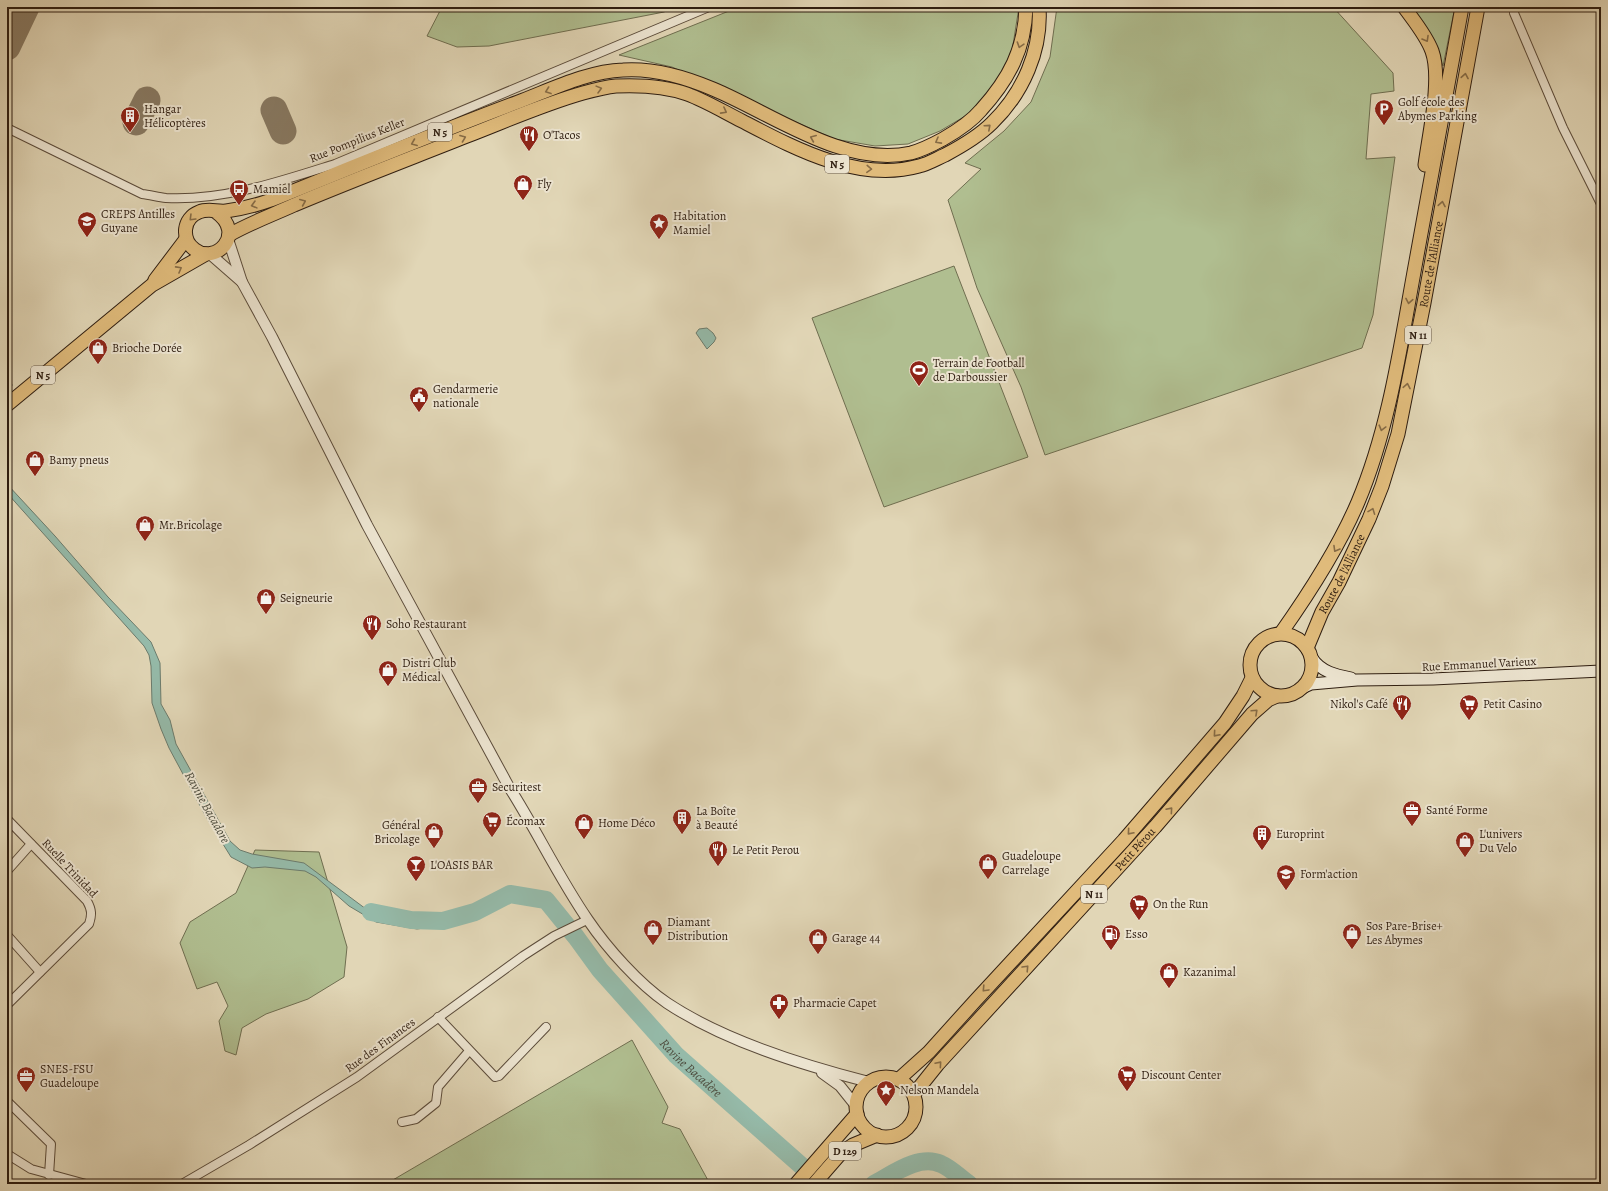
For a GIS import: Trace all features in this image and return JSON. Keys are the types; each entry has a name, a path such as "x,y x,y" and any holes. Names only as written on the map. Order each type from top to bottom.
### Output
{"main road":[{"name":"N 5","path":"216,212 254,206 585,77 622,70 644,70 691,80 714,89 813,138 849,150 892,155 910,153 928,147 963,126 975,117 992,98 1005,81 1014,63 1021,42 1026,7"},
{"path":"1404,7 1426,39 1435,61 1436,73 1436,89 1419,205 1416,262"},
{"name":"Route de l'Alliance","path":"1281,633 1304,601 1338,544 1358,502 1371,466 1389,401 1410,301 1462,7"},
{"name":"Route de l'Alliance","path":"1310,653 1322,612 1339,582 1369,519 1382,486 1398,434 1424,303 1478,7"},
{"name":"N 5","path":"229,237 245,227 322,194 561,99 605,87 652,86 687,94 712,105 776,139 839,164 867,169 893,170 919,166 961,146 986,130 1012,100 1030,66 1036,43 1039,8"},
{"path":"203,210 216,212 226,221 229,237 222,248 208,254 196,251 186,239 185,234 187,223 193,215 203,210"},
{"name":"N 5","path":"152,285 186,239"},
{"name":"N 5","path":"7,405 152,285 208,254"},
{"path":"1277,696 1266,693 1258,687 1252,678 1249,669 1249,660 1256,644 1272,634 1281,633 1291,635 1300,640 1310,653"},
{"name":"Rue Emmanuel Varieux","path":"1310,653 1317,666 1331,673 1357,680"},
{"name":"N 11","path":"1277,696 1286,696 1295,693 1309,680 1312,669 1310,653"},
{"name":"Rue Emmanuel Varieux","path":"1302,688 1311,684 1357,680 1426,679 1601,671"},
{"name":"Petit Pérou","path":"899,1079 929,1052 974,1001 1124,840 1225,723 1243,696 1252,678"},
{"name":"Petit Pérou","path":"914,1094 938,1064 1155,827 1248,719 1268,700 1277,696"},
{"path":"869,1082 883,1077 899,1079 908,1085 914,1094"},
{"name":"D 129","path":"803,1175 857,1110 860,1093 869,1082"},
{"name":"D 129","path":"817,1180 841,1153 853,1145 877,1135 892,1136 899,1134 911,1124 917,1109 914,1094"},
{"name":"D 129","path":"857,1110 864,1127 877,1135"}],"street":[{"name":"Rue Pompilius Keller","path":"7,128 142,194 166,198 196,197 234,192 290,178 335,164 710,7"},
{"path":"1514,13 1563,128 1600,201"},
{"path":"229,237 242,282 278,348 367,525 488,750 587,920 607,946 634,975 666,1002 710,1028 810,1066 869,1082"},
{"path":"208,254 242,282"},
{"name":"Ruelle Trinidad","path":"7,820 87,902 92,916 89,924 7,1005"},
{"path":"7,871 32,844"},
{"name":"Rue des Finances","path":"182,1184 249,1145 357,1077 523,956 562,932 587,920"},
{"path":"7,935 40,972"},
{"path":"438,1017 469,1051 494,1076 497,1077 546,1027"},
{"path":"402,1122 416,1119 436,1102 438,1087 469,1051"},
{"path":"810,1066 840,1086 857,1110"},
{"path":"7,1101 51,1144 49,1175"},
{"path":"7,1154 31,1169 86,1184"}],"shaded area":[{"path":"442,7 675,7 664,12 489,46 457,47 427,36"},
{"path":"739,7 1019,7 1012,51 997,83 972,112 940,131 908,144 875,146 834,139 672,67 619,55"},
{"path":"1057,7 1333,7 1393,73 1394,91 1371,94 1366,159 1395,157 1373,315 1362,348 1045,455 1021,387 977,288 948,200 981,169 965,163 1004,131 1031,102 1050,57"},
{"path":"1409,7 1455,7 1443,66 1436,47"},
{"name":"Terrain de Football de Darboussier","path":"954,266 1028,457 884,507 812,318"},
{"path":"255,850 319,852 347,947 344,977 308,999 266,1014 242,1028 236,1055 225,1051 219,1021 228,1006 217,982 197,989 180,943 190,922 236,893"},
{"path":"632,1040 668,1107 662,1123 680,1129 710,1184 386,1184"}],"water":[{"path":"707,328 716,338 707,349 696,333 699,329"},
{"name":"Ravine Bacadore","path":"7,484 108,597 151,642 160,663 161,704 170,720 176,744 230,841 240,850 252,854 304,863 366,909 411,920 446,919 455,914 458,921 417,929 376,922 349,906 316,877 305,871 265,867 252,868 231,857 205,815 169,748 161,729 152,703 151,666 149,655 144,646 7,493"}],"waterway":[{"path":"7,388 11,385"},
{"name":"Ravine Bacadère","path":"371,912 411,920 443,921 475,912 510,894 546,900 600,970 676,1055 822,1184"},
{"name":"Ravine Bacadère","path":"874,1184 906,1166 924,1162 941,1164 969,1184"}],"taxiway":[{"path":"7,47 26,7"},
{"path":"136,122 147,100"},
{"path":"274,110 283,131"}],"place":[{"name":"Golf école des Abymes Parking","path":"1384,126"},
{"name":"Hangar Hélicoptères","path":"130,133"},
{"name":"O'Tacos","path":"529,152"},
{"name":"Fly","path":"523,201"},
{"name":"Mamiel","path":"239,206"},
{"name":"CREPS Antilles Guyane","path":"87,238"},
{"name":"Habitation Mamiel","path":"659,240"},
{"name":"Brioche Dorée","path":"98,365"},
{"name":"Terrain de Football de Darboussier","path":"919,387"},
{"name":"Gendarmerie nationale","path":"419,413"},
{"name":"Bamy pneus","path":"35,477"},
{"name":"Mr.Bricolage","path":"145,542"},
{"name":"Seigneurie","path":"266,615"},
{"name":"Soho Restaurant","path":"372,641"},
{"name":"Distri Club Médical","path":"388,687"},
{"name":"Nikol's Café","path":"1402,721"},
{"name":"Petit Casino","path":"1469,721"},
{"name":"Securitest","path":"478,804"},
{"name":"Santé Forme","path":"1412,827"},
{"name":"La Boîte à Beauté","path":"682,835"},
{"name":"Écomax","path":"492,838"},
{"name":"Home Déco","path":"584,840"},
{"name":"Général Bricolage","path":"434,849"},
{"name":"Europrint","path":"1262,851"},
{"name":"L'univers Du Velo","path":"1465,858"},
{"name":"Le Petit Perou","path":"718,867"},
{"name":"Guadeloupe Carrelage","path":"988,880"},
{"name":"L'OASIS BAR","path":"416,882"},
{"name":"Form'action","path":"1286,891"},
{"name":"On the Run","path":"1139,921"},
{"name":"Diamant Distribution","path":"653,946"},
{"name":"Sos Pare-Brise+ Les Abymes","path":"1352,950"},
{"name":"Esso","path":"1111,951"},
{"name":"Garage 44","path":"818,955"},
{"name":"Kazanimal","path":"1169,989"},
{"name":"Pharmacie Capet","path":"779,1020"},
{"name":"Discount Center","path":"1127,1092"},
{"name":"SNES-FSU Guadeloupe","path":"26,1093"},
{"name":"Nelson Mandela","path":"886,1107"}]}
